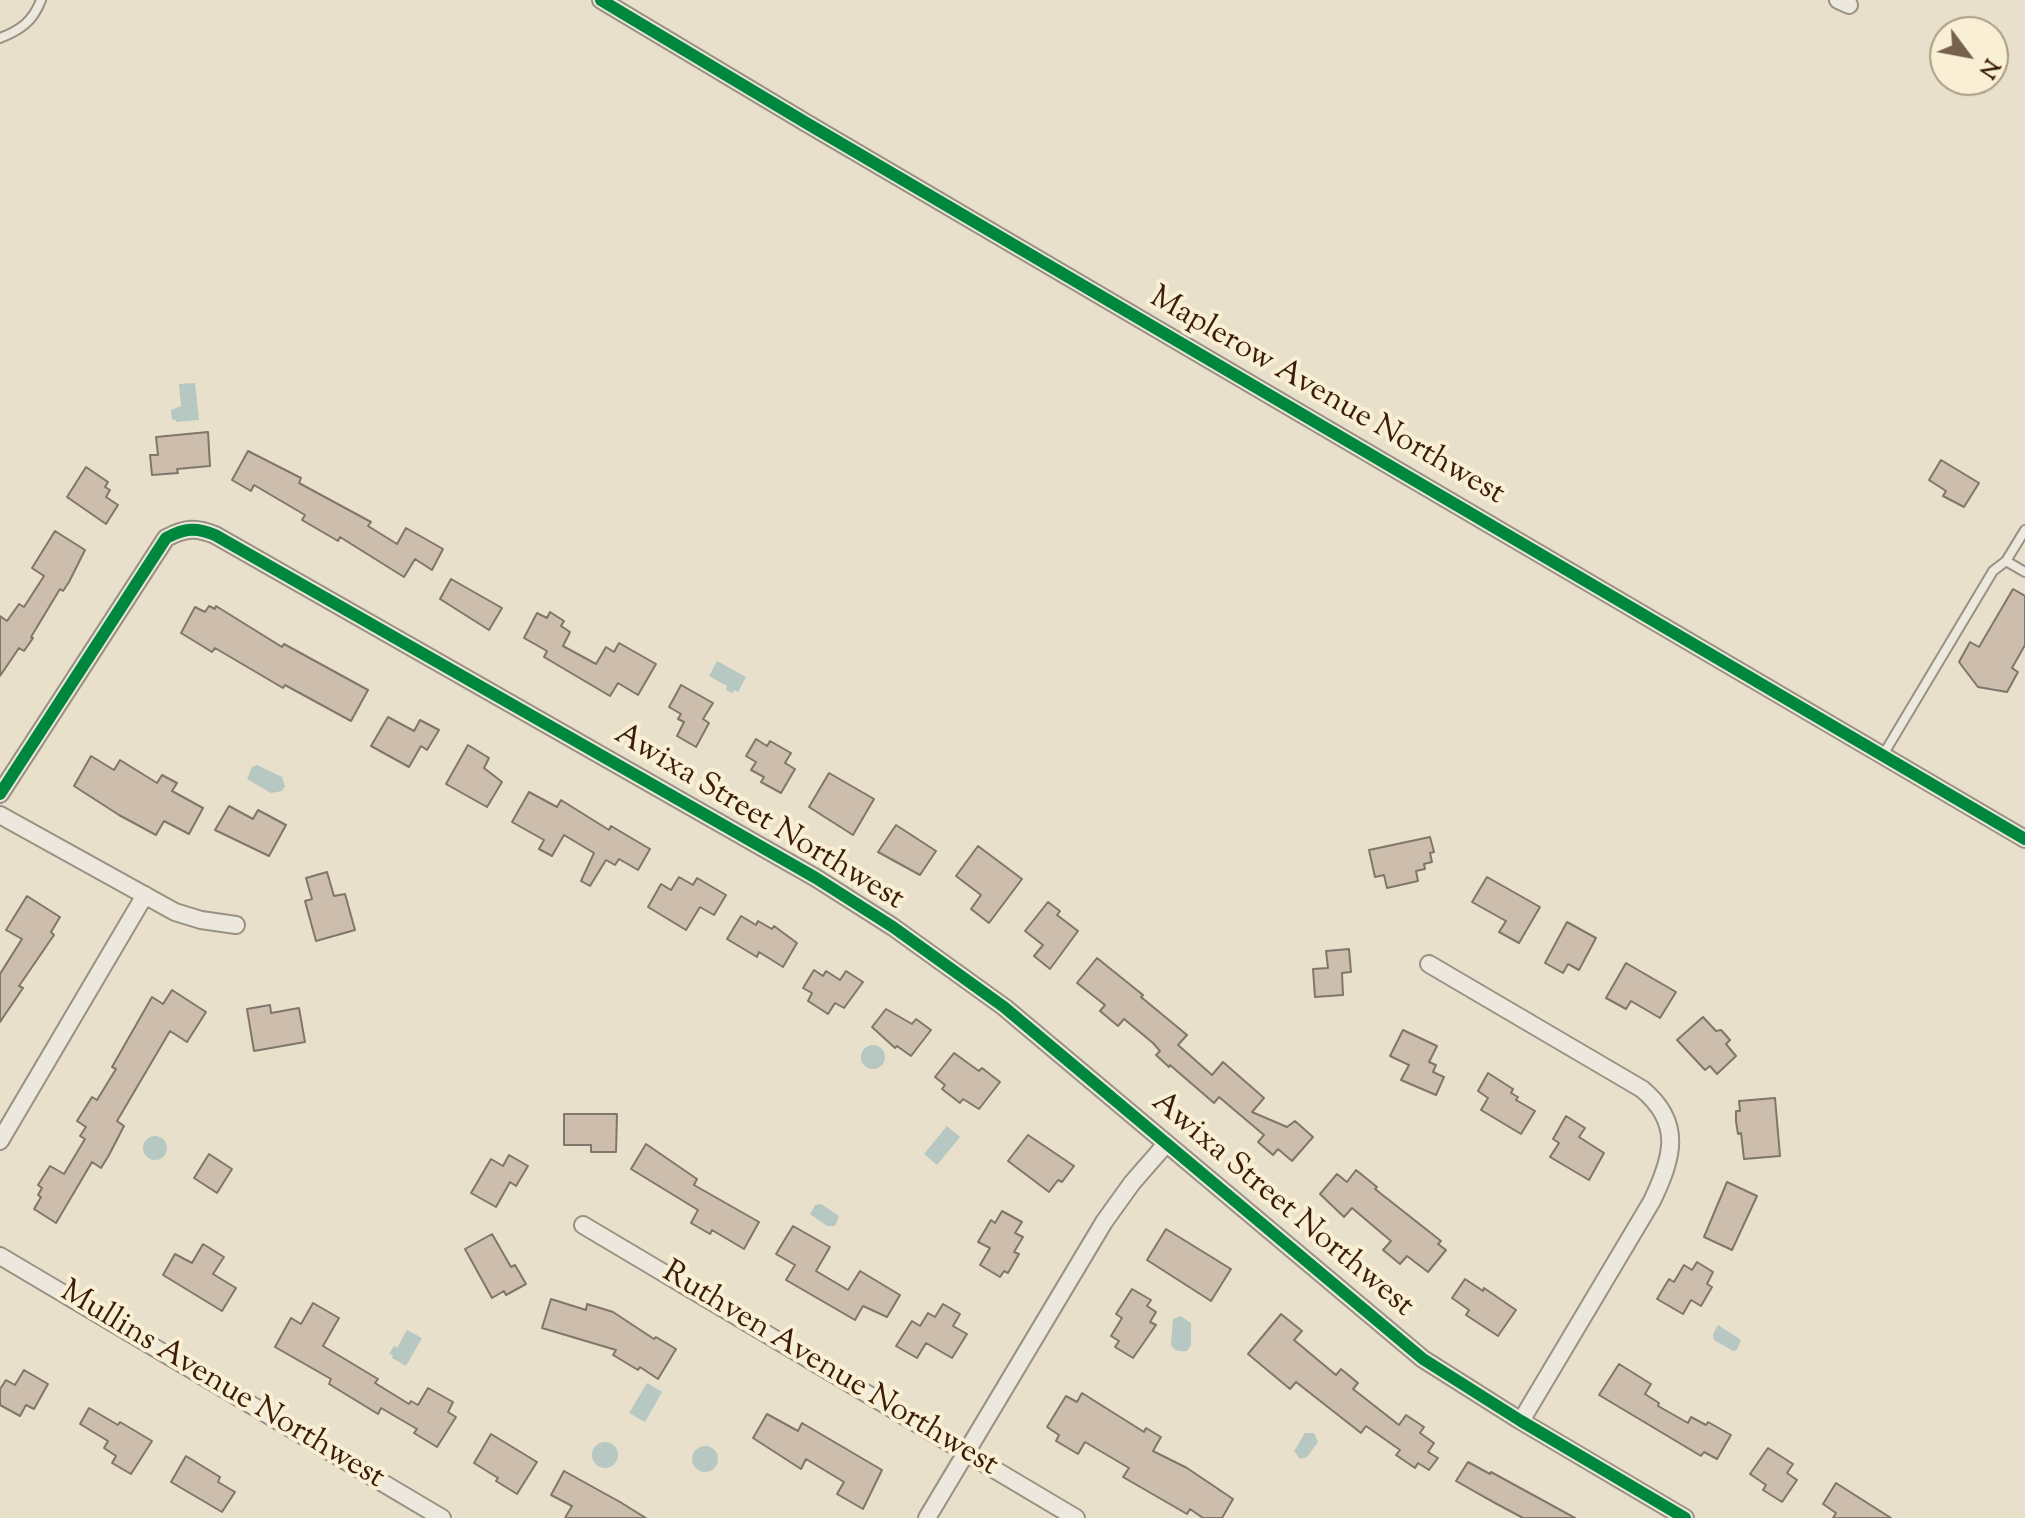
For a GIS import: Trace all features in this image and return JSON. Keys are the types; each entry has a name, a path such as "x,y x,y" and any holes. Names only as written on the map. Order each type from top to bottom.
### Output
{"street":[{"name":"Maplerow Avenue Northwest","path":"601,0 2025,839"},
{"name":"Awixa Street Northwest","path":"0,794 166,538 182,530 199,529 323,596 847,897 1004,1007 1396,1338 1446,1375 1685,1518"},
{"path":"0,815 175,912 201,920 236,925"},
{"path":"0,1141 145,895"},
{"path":"1429,964 1642,1089 1664,1113 1669,1128 1669,1164 1652,1201 1521,1421"},
{"path":"927,1518 1104,1222 1166,1144"},
{"name":"Ruthven Avenue Northwest","path":"583,1225 1076,1518"},
{"name":"Mullins Avenue Northwest","path":"0,1256 442,1518"}],"lane":[{"path":"0,38 17,32 34,18 41,0"},
{"path":"1882,755 1993,571 2006,561 2025,530"},
{"path":"2006,561 2025,572"}],"shaded area":[{"path":"195,383 199,420 172,420 171,410 181,406 179,384"},
{"path":"717,661 746,677 738,692 726,690 727,686 709,676"},
{"path":"257,765 282,777 285,786 282,791 271,793 247,779 252,767"},
{"path":"873,1045 882,1048 885,1057 882,1066 873,1069 864,1066 861,1057 864,1048"},
{"path":"947,1126 960,1137 937,1165 924,1154"},
{"path":"155,1136 166,1143 167,1148 160,1159 155,1160 144,1153 143,1148 150,1137"},
{"path":"821,1204 839,1216 835,1226 827,1226 810,1214 815,1205"},
{"path":"1181,1316 1191,1323 1191,1345 1187,1351 1178,1350 1171,1344 1173,1319"},
{"path":"1718,1325 1741,1340 1737,1350 1733,1351 1714,1340 1713,1334"},
{"path":"407,1330 422,1338 406,1366 389,1354 394,1346 397,1348"},
{"path":"647,1383 662,1392 645,1422 629,1413"},
{"path":"1305,1433 1314,1433 1318,1442 1307,1457 1300,1459 1294,1451"},
{"path":"605,1442 614,1446 618,1455 614,1464 605,1468 596,1464 592,1455 596,1446"},
{"path":"705,1446 714,1450 718,1459 714,1468 705,1472 696,1468 692,1459 696,1450"}],"building":[{"path":"208,432 210,466 152,475 150,455 158,455 156,437"},
{"path":"248,451 301,478 299,483 371,522 368,526 397,544 406,528 443,549 432,570 415,559 404,577 340,537 338,541 302,520 305,515 254,485 251,491 232,480"},
{"path":"1941,460 1979,483 1964,507 1943,496 1946,491 1929,480"},
{"path":"86,467 108,482 105,487 110,490 106,497 118,505 106,524 67,497"},
{"path":"55,531 85,550 69,582 63,591 60,589 33,638 24,651 19,648 0,676 0,616 7,621 19,604 24,607 44,576 32,568"},
{"path":"451,579 502,608 489,630 440,599"},
{"path":"2013,589 2025,596 2025,645 2012,668 2018,672 2007,692 1978,687 1959,662 1970,642 1979,647"},
{"path":"209,606 215,609 216,606 282,647 284,644 368,690 351,721 285,685 283,688 215,648 212,652 181,633 195,607 205,612"},
{"path":"550,612 564,621 561,626 570,632 563,646 596,664 606,647 614,652 619,643 656,664 638,695 618,683 610,696 544,657 547,651 524,638 537,613 547,618"},
{"path":"681,685 713,703 703,719 709,723 696,747 677,736 684,722 678,719 681,714 669,707"},
{"path":"388,717 414,731 420,720 439,730 427,750 421,746 409,767 371,746"},
{"path":"756,739 767,746 770,741 791,753 785,763 795,769 781,793 761,782 764,777 751,770 756,762 746,756"},
{"path":"468,745 489,758 484,768 502,782 487,807 446,784"},
{"path":"91,756 114,770 120,760 157,783 162,775 177,783 172,791 203,808 189,834 164,821 156,835 74,786"},
{"path":"829,773 874,799 853,835 809,807"},
{"path":"529,792 557,807 561,800 609,830 611,826 650,849 638,870 619,859 615,865 606,860 590,886 581,881 594,853 564,835 552,856 539,849 544,840 512,822"},
{"path":"229,806 253,819 258,810 286,825 269,856 215,830"},
{"path":"896,825 936,851 920,875 878,852"},
{"path":"1430,837 1434,852 1430,853 1432,862 1424,864 1425,869 1416,871 1418,881 1387,888 1384,875 1375,877 1369,850"},
{"path":"978,846 1022,879 989,923 971,909 981,895 956,876"},
{"path":"327,872 334,896 345,894 355,930 316,941 305,901 312,899 306,878"},
{"path":"679,877 693,885 697,878 726,895 714,915 700,907 686,930 648,907 661,884 671,890"},
{"path":"1487,877 1540,907 1519,943 1499,932 1506,921 1472,902"},
{"path":"27,896 60,917 51,932 54,935 19,986 23,988 0,1022 0,974 22,939 6,930"},
{"path":"1048,902 1060,911 1057,915 1078,931 1050,969 1034,956 1043,945 1025,931"},
{"path":"741,916 756,925 758,921 772,929 774,926 797,943 783,967 759,952 757,957 727,939"},
{"path":"1567,922 1596,938 1579,970 1568,964 1563,973 1545,963"},
{"path":"1349,949 1351,972 1342,973 1343,995 1315,997 1313,969 1328,968 1326,951"},
{"path":"1097,958 1187,1035 1178,1045 1212,1075 1223,1062 1264,1098 1252,1112 1287,1127 1295,1121 1313,1137 1292,1161 1278,1149 1273,1155 1258,1142 1264,1135 1219,1097 1214,1103 1169,1067 1156,1055 1160,1051 1153,1043 1124,1019 1118,1026 1100,1011 1105,1005 1077,983"},
{"path":"1626,963 1676,992 1660,1018 1631,1001 1626,1009 1606,998"},
{"path":"814,970 823,976 826,971 840,980 846,971 863,982 844,1008 835,1003 828,1014 808,1001 812,993 803,988"},
{"path":"172,990 206,1012 187,1042 170,1031 117,1121 124,1126 109,1155 101,1168 92,1162 56,1223 34,1209 41,1197 38,1195 42,1188 38,1185 50,1166 64,1174 85,1139 80,1136 86,1127 77,1121 92,1097 97,1100 116,1069 112,1067 152,997 163,1004"},
{"path":"270,1005 271,1013 299,1008 305,1042 254,1051 247,1009"},
{"path":"886,1009 912,1024 916,1019 931,1030 911,1056 897,1046 895,1048 872,1027"},
{"path":"1703,1017 1730,1040 1726,1044 1736,1056 1717,1074 1710,1066 1705,1070 1677,1040"},
{"path":"1403,1030 1437,1046 1429,1062 1436,1065 1433,1072 1444,1077 1436,1095 1401,1080 1409,1065 1390,1056"},
{"path":"954,1053 1000,1082 979,1109 963,1099 960,1103 942,1089 945,1085 935,1077"},
{"path":"1488,1073 1513,1089 1511,1093 1518,1097 1516,1100 1535,1111 1521,1134 1481,1110 1488,1098 1478,1091"},
{"path":"1775,1098 1780,1156 1744,1159 1741,1133 1738,1134 1736,1121 1736,1111 1740,1111 1739,1101"},
{"path":"564,1114 617,1114 616,1152 591,1152 591,1145 564,1145"},
{"path":"1566,1116 1585,1128 1579,1137 1604,1153 1589,1180 1550,1157 1559,1143 1553,1139"},
{"path":"1028,1135 1074,1166 1062,1182 1058,1180 1049,1192 1008,1161"},
{"path":"646,1144 697,1179 694,1185 759,1222 744,1249 712,1230 710,1234 691,1223 698,1210 631,1169"},
{"path":"209,1154 232,1169 217,1193 194,1178"},
{"path":"509,1155 528,1166 516,1186 510,1182 496,1207 471,1193 491,1159 503,1166"},
{"path":"1356,1170 1377,1187 1375,1189 1441,1241 1438,1244 1446,1250 1428,1272 1407,1256 1400,1264 1383,1250 1391,1241 1352,1208 1344,1217 1320,1194 1337,1174 1347,1182"},
{"path":"1727,1182 1757,1196 1732,1250 1704,1237"},
{"path":"1002,1211 1022,1222 1015,1233 1023,1237 1014,1252 1019,1254 1008,1273 1004,1271 1000,1277 980,1265 990,1248 978,1242 991,1220 995,1223"},
{"path":"793,1226 830,1247 816,1271 848,1290 860,1271 900,1295 887,1317 863,1306 855,1320 786,1280 795,1265 776,1254"},
{"path":"1166,1229 1231,1269 1211,1301 1147,1260"},
{"path":"492,1234 511,1267 515,1265 526,1284 506,1295 504,1291 492,1298 465,1249"},
{"path":"203,1244 224,1257 213,1274 236,1288 222,1311 163,1275 175,1254 192,1263"},
{"path":"1697,1262 1713,1272 1707,1284 1712,1287 1701,1306 1691,1300 1683,1314 1657,1299 1669,1279 1674,1282 1684,1265 1692,1270"},
{"path":"1465,1279 1516,1310 1498,1336 1466,1315 1469,1310 1452,1298"},
{"path":"1132,1289 1151,1300 1147,1306 1156,1312 1150,1322 1156,1325 1133,1358 1115,1347 1119,1341 1111,1336 1122,1318 1116,1314"},
{"path":"551,1299 586,1310 587,1304 613,1312 654,1339 656,1337 676,1349 658,1379 613,1355 616,1350 542,1328"},
{"path":"313,1303 339,1318 323,1346 378,1379 375,1383 409,1404 411,1401 418,1405 428,1388 453,1402 448,1412 456,1417 437,1447 414,1433 417,1429 381,1408 378,1414 329,1384 331,1379 275,1347 291,1318 301,1324"},
{"path":"943,1304 960,1314 953,1326 967,1334 952,1358 926,1343 917,1358 896,1346 912,1321 920,1326 928,1313 935,1317"},
{"path":"1281,1314 1302,1331 1294,1340 1336,1375 1341,1369 1358,1383 1353,1389 1399,1425 1406,1415 1424,1427 1420,1433 1434,1443 1428,1452 1438,1458 1429,1470 1418,1463 1415,1468 1396,1455 1400,1450 1366,1426 1361,1433 1296,1382 1290,1389 1248,1354"},
{"path":"1619,1364 1651,1384 1645,1394 1659,1403 1658,1406 1688,1423 1691,1417 1706,1425 1708,1422 1731,1435 1717,1459 1704,1452 1701,1456 1599,1395"},
{"path":"24,1370 48,1384 34,1409 26,1405 20,1416 0,1405 0,1389 6,1380 15,1385"},
{"path":"1082,1393 1144,1432 1146,1428 1161,1437 1153,1451 1187,1468 1233,1499 1222,1518 1203,1518 1190,1509 1187,1514 1123,1477 1129,1468 1085,1442 1078,1454 1056,1441 1059,1435 1047,1427 1066,1396 1077,1402"},
{"path":"89,1408 152,1441 131,1474 112,1463 116,1456 104,1448 108,1441 80,1424"},
{"path":"767,1414 798,1431 802,1423 882,1470 863,1509 837,1494 844,1482 806,1459 801,1469 753,1438"},
{"path":"491,1434 537,1462 517,1494 474,1463"},
{"path":"1768,1448 1793,1464 1787,1473 1797,1480 1782,1502 1763,1490 1766,1485 1750,1474"},
{"path":"186,1456 220,1477 218,1482 235,1492 222,1512 171,1482"},
{"path":"1468,1462 1575,1518 1523,1518 1456,1481"},
{"path":"564,1471 646,1518 565,1518 572,1506 551,1495"},
{"path":"1836,1483 1891,1518 1833,1518 1836,1513 1823,1504"}],"cycle path":[{"path":"601,0 2025,839"},
{"path":"0,794 166,538 190,530 215,535 816,878 893,927 1004,1007 1423,1359 1685,1518"}]}
